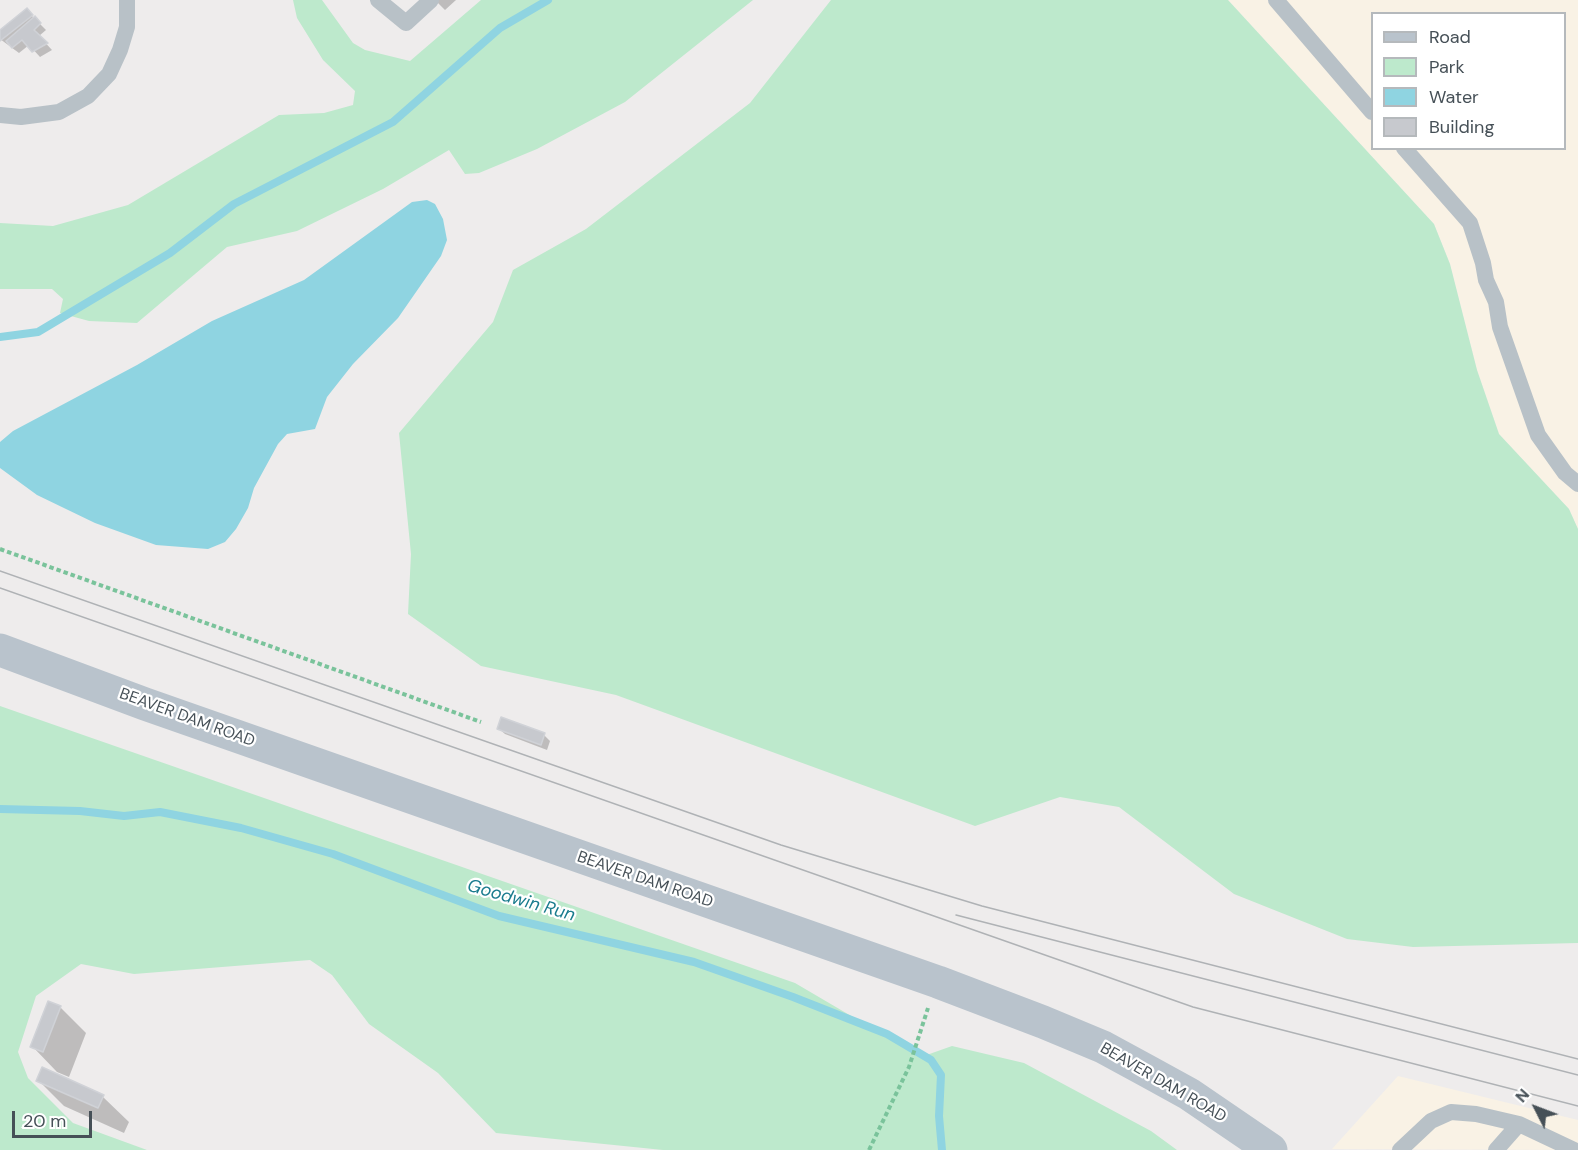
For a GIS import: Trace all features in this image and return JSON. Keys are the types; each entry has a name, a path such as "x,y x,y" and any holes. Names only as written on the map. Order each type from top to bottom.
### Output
{"main road":[{"name":"BEAVER DAM ROAD","path":"0,650 156,708 938,982 1042,1022 1103,1047 1189,1094 1271,1150"}],"lane":[{"path":"0,115 21,117 59,112 88,96 109,74 120,50 127,27 126,0"},
{"path":"378,0 406,23 431,0"},
{"path":"1276,0 1371,111"},
{"path":"1406,150 1470,223 1484,263 1486,280 1496,302 1503,338 1538,435 1565,473 1578,484"},
{"path":"1400,1150 1431,1121 1451,1112 1476,1114 1519,1124 1574,1150"},
{"path":"1496,1150 1519,1124"}],"path":[{"path":"0,549 481,722"},
{"path":"869,1150 909,1067 923,1022"}],"shaded area":[{"path":"1228,0 1578,0 1578,529 1569,509 1499,434 1477,370 1450,264 1434,224"},
{"path":"1398,1076 1578,1120 1578,1150 1332,1149"}],"green space":[{"path":"293,0 322,0 353,43 365,50 410,61 481,0 753,0 625,102 537,149 479,173 465,174 449,150 383,189 297,231 227,247 137,323 89,321 60,313 63,299 52,289 0,289 0,223 53,226 128,205 279,115 324,113 353,105 355,91 323,60 297,18"},
{"path":"831,0 1228,0 1434,224 1450,264 1477,370 1499,434 1569,509 1578,529 1578,943 1413,947 1347,939 1234,894 1119,807 1060,797 975,826 616,695 481,666 408,614 411,554 399,433 493,322 513,270 586,229 750,103"},
{"path":"0,706 795,983 921,1057 952,1046 1024,1063 1151,1131 1177,1150 663,1150 496,1133 438,1073 369,1024 332,975 310,960 134,974 81,964 36,996 18,1052 28,1078 73,1123 147,1150 0,1150"}],"water":[{"path":"427,200 435,204 443,219 447,240 441,256 398,318 353,364 327,397 315,429 287,434 278,444 254,488 248,508 236,529 225,542 208,549 156,545 95,523 37,495 0,468 0,442 13,431 137,365 212,321 304,280 412,202"}],"building":[{"path":"27,8 33,15 0,41 0,30"},
{"path":"35,16 41,23 34,30 48,43 32,52 22,40 12,48 6,41"},
{"path":"501,717 545,733 541,745 497,729"},
{"path":"48,1001 61,1006 43,1052 30,1047"},
{"path":"42,1067 104,1095 98,1108 36,1081"}],"waterway":[{"path":"0,337 38,332 170,253 234,204 393,122 500,28 548,0"},
{"name":"Goodwin Run","path":"0,809 80,811 124,816 160,812 241,828 333,854 499,916 694,962 793,997 887,1034 931,1060 941,1075 939,1116 942,1150"}],"tram line":[{"path":"0,571 781,845 982,906 1578,1059"},
{"path":"0,588 1193,1007 1578,1106"},
{"path":"956,915 1578,1075"}]}
